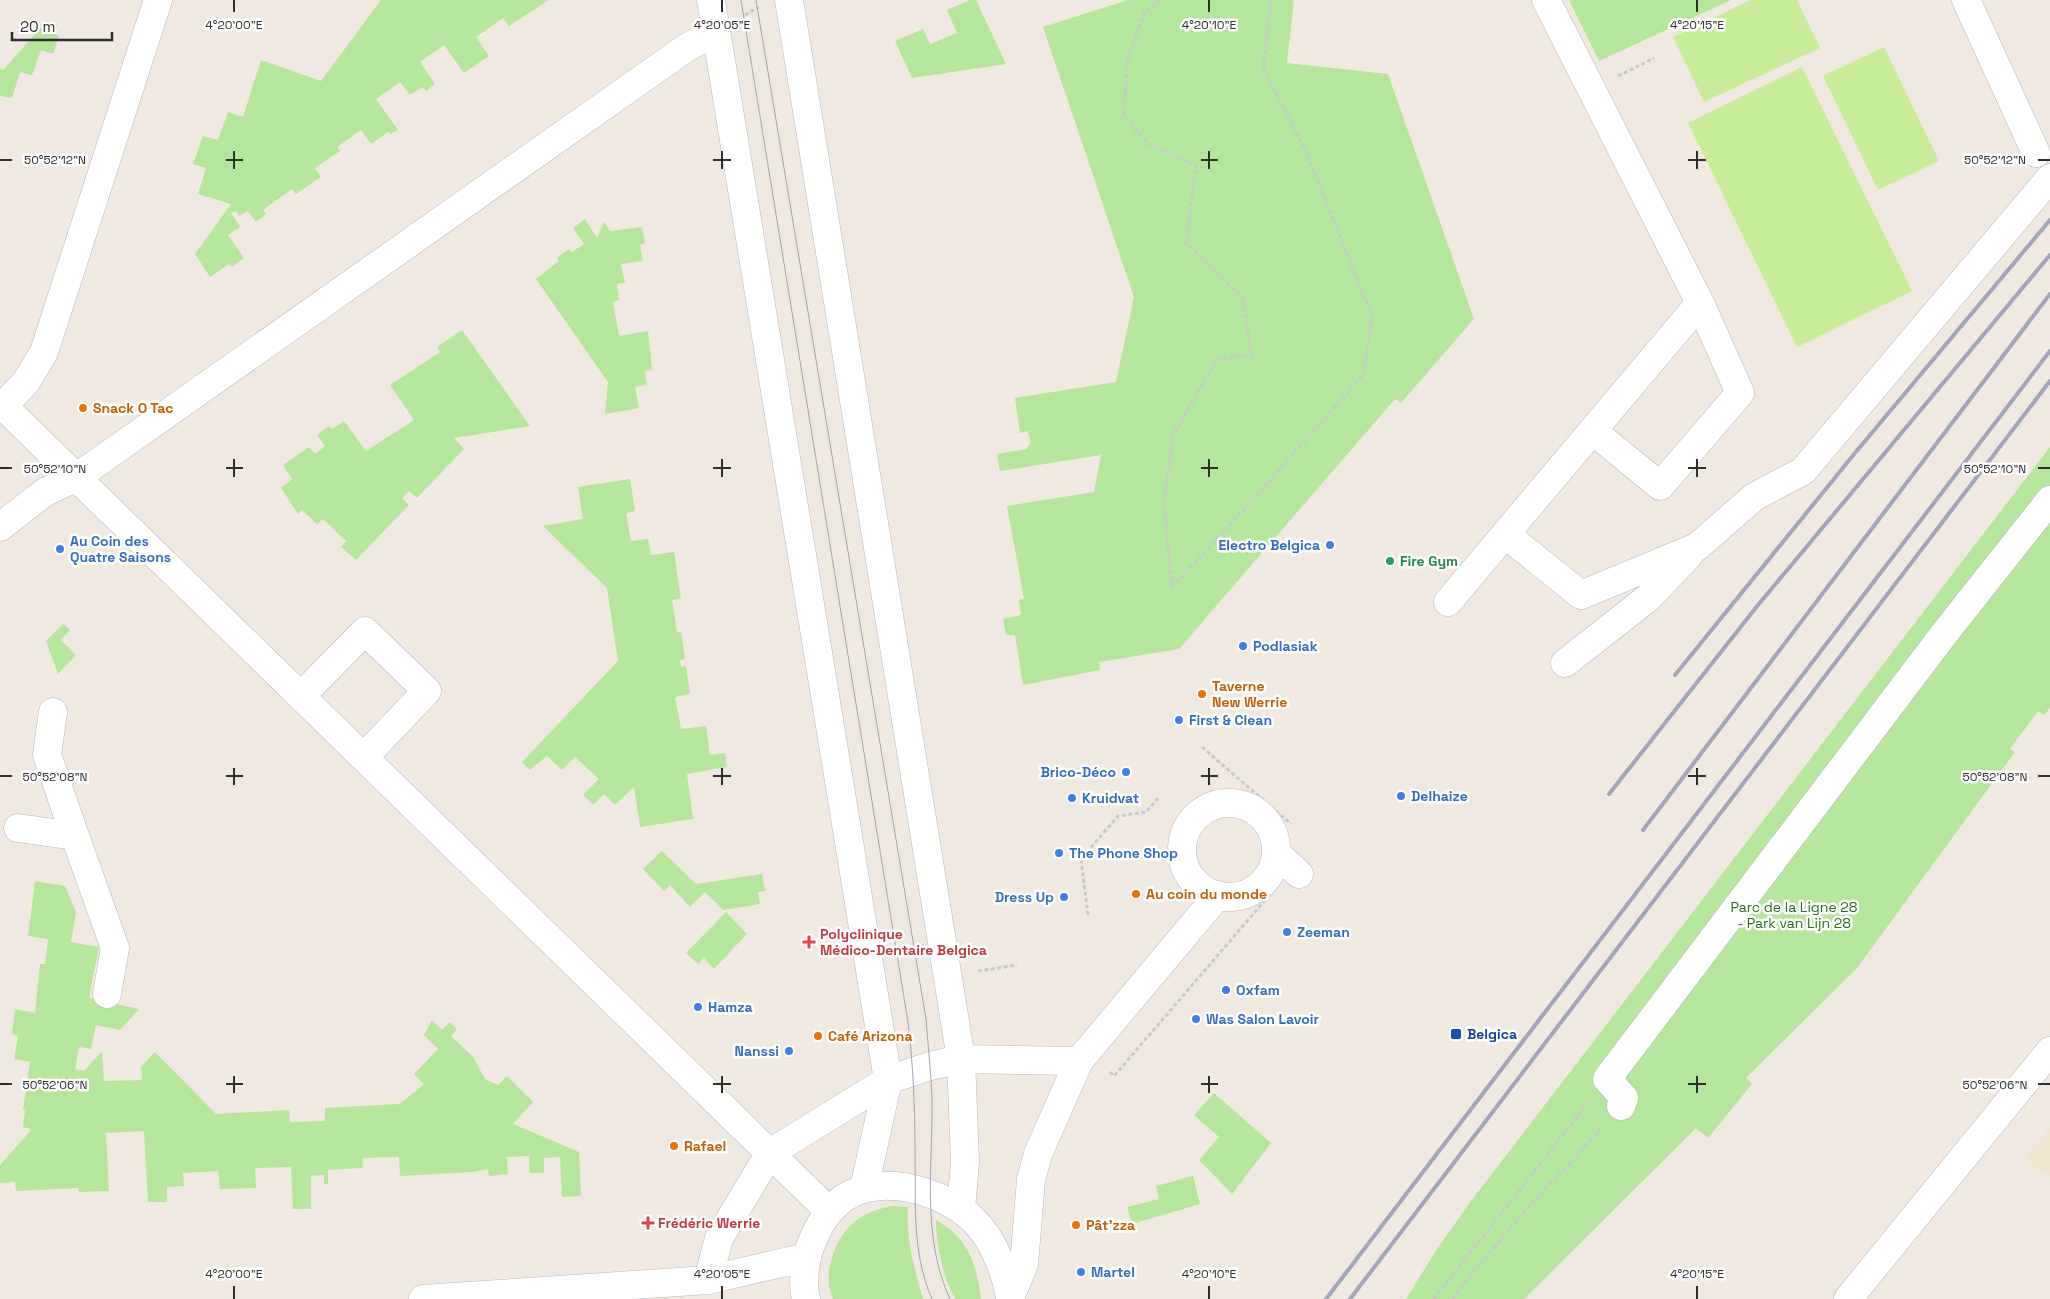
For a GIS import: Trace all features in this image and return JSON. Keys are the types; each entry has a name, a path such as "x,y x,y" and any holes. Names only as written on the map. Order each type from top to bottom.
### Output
{"street":[{"path":"158,0 44,352 26,382 1,404 830,1211"},
{"path":"711,0 888,1080 864,1190"},
{"path":"789,0 961,1059 965,1162 961,1210"},
{"path":"1546,0 1700,302 1740,393 1660,486 1593,431"},
{"path":"1966,0 2036,153"},
{"path":"0,527 45,492 77,477 686,48 716,31"},
{"path":"1565,662 1648,598 1697,547 1754,497 1803,471 2050,178"},
{"path":"1448,602 1700,302"},
{"path":"1621,1106 1624,1098 1607,1079 1944,634 2050,500"},
{"path":"1505,534 1581,595 1697,547"},
{"path":"301,696 365,631 427,691 364,757"},
{"path":"53,712 47,755 115,948 107,994"},
{"path":"1225,803 1241,804 1256,811 1267,823 1274,837 1276,853 1272,869 1263,882 1250,892 1234,897 1218,896 1203,889 1190,877 1183,862 1182,844 1186,829 1196,816 1209,807 1225,803"},
{"path":"18,828 75,836"},
{"path":"1276,853 1300,874"},
{"path":"1010,1298 1024,1264 1031,1180 1038,1154 1079,1061 1218,896"},
{"path":"1848,1299 2050,1051"},
{"path":"708,1280 719,1238 770,1153 888,1080 930,1066 961,1059 1079,1061"},
{"path":"806,1299 807,1257 816,1232 830,1211 845,1197 864,1190 890,1186 916,1188 932,1193 961,1210 979,1226 995,1252 1010,1298"},
{"path":"423,1299 658,1286 708,1280 807,1257"}],"path":[{"path":"1160,0 1144,13 1127,62 1124,116 1148,144 1196,165 1186,243 1243,298 1251,355 1217,358 1174,435 1164,503 1172,586 1241,513 1363,375 1372,316 1304,147 1263,68 1271,0"},
{"path":"1088,916 1081,859 1118,816 1146,812 1159,797"},
{"path":"977,971 1017,965"},
{"path":"1434,1299 1607,1079"},
{"path":"1453,1299 1468,1278 1546,1187 1566,1168 1596,1134"}],"shaded area":[{"path":"2050,1126 2050,1178 2024,1157"}],"green space":[{"path":"381,0 549,0 509,26 503,18 476,37 489,56 464,73 444,45 420,62 435,84 426,91 423,87 410,95 400,82 376,99 398,130 390,134 388,132 371,144 361,130 337,147 340,151 315,168 321,177 296,194 292,189 263,210 266,214 256,222 248,211 239,216 236,211 231,213 240,227 228,235 244,258 232,267 229,264 210,277 195,254 231,204 198,194 206,168 193,164 203,136 218,140 228,112 243,117 261,60 321,81"},
{"path":"970,0 976,0 1006,64 912,78 895,41 923,29 930,44 957,33 947,10"},
{"path":"1128,0 1294,0 1287,63 1388,74 1474,319 1401,403 1395,399 1179,649 1099,662 1100,670 1023,685 1015,635 1006,635 1003,619 1021,615 1019,600 1024,599 1007,506 1094,492 1101,455 1000,471 997,454 1026,449 1031,443 1028,431 1020,433 1015,398 1116,382 1134,297 1043,27"},
{"path":"1569,0 1731,0 1599,61"},
{"path":"1751,0 1797,0 1820,48 1704,102 1673,37"},
{"path":"47,21 57,25 54,34 59,36 53,54 41,50 32,75 20,72 12,98 0,96 0,69 3,70"},
{"path":"1884,47 1939,161 1878,190 1823,76"},
{"path":"1802,67 1912,291 1797,347 1688,123"},
{"path":"585,219 597,238 604,222 610,231 642,227 645,243 640,245 643,261 621,264 625,283 617,284 619,300 613,302 619,336 648,331 652,370 645,371 647,385 635,387 639,408 605,414 608,382 536,279 559,261 557,258 569,249 572,252 584,244 573,228"},
{"path":"462,330 530,426 454,438 464,449 417,498 409,491 402,498 409,505 356,560 341,547 346,541 323,519 317,524 302,510 298,514 281,488 292,479 283,465 309,447 315,454 325,446 317,435 329,426 332,429 344,421 366,451 414,420 390,385 440,352 437,347"},
{"name":"Parc de la Ligne 28 - Park van Lijn 28","path":"2050,447 2050,708 2044,715 2038,711 2010,749 2015,752 1857,968 1746,1078 1752,1084 1708,1138 1696,1128 1524,1299 1406,1299 1437,1249 1471,1201"},
{"path":"630,479 635,511 626,513 631,541 648,539 651,555 674,552 681,599 672,600 677,632 681,632 685,659 680,660 681,667 686,666 690,694 675,697 681,729 706,726 710,755 725,753 727,767 687,774 693,819 640,827 634,787 615,805 604,794 593,805 583,795 599,779 575,757 562,770 547,756 530,770 522,762 618,661 607,588 543,526 583,519 578,487"},
{"path":"63,624 70,630 61,640 76,655 58,674 46,641"},
{"path":"662,851 696,884 762,874 765,891 758,892 760,904 723,910 705,892 690,907 670,885 664,891 643,869"},
{"path":"35,881 65,886 76,912 71,942 99,947 89,998 139,1009 120,1030 96,1025 91,1049 79,1047 75,1069 84,1071 102,1051 104,1081 142,1080 141,1067 155,1052 216,1114 289,1110 290,1122 325,1121 325,1108 400,1104 424,1084 414,1074 438,1049 424,1035 432,1020 442,1030 450,1022 457,1029 451,1036 473,1057 485,1079 498,1085 507,1076 533,1102 513,1124 579,1152 581,1196 562,1197 560,1157 544,1158 544,1173 530,1173 529,1156 507,1157 508,1174 489,1176 488,1169 473,1172 400,1176 399,1157 363,1158 362,1168 328,1170 328,1184 324,1184 324,1175 311,1176 311,1209 293,1209 291,1167 255,1168 256,1188 220,1189 218,1171 183,1173 184,1186 167,1187 167,1202 148,1202 144,1131 106,1133 109,1191 79,1192 78,1188 16,1191 15,1182 0,1183 0,1165 32,1129 23,1127 25,1110 23,1110 30,1062 14,1059 18,1036 12,1034 15,1009 35,1013 40,964 45,964 48,939 28,936"},
{"path":"726,912 747,934 714,969 704,958 698,964 686,953"},
{"path":"1214,1093 1271,1143 1232,1194 1199,1160 1219,1137 1194,1115"},
{"path":"1193,1176 1200,1204 1132,1224 1127,1207 1159,1199 1156,1186"},
{"path":"891,1206 908,1207 909,1242 923,1299 833,1299 830,1289 830,1267 837,1244 843,1234 858,1219 874,1211"},
{"path":"936,1220 956,1235 969,1253 981,1299 955,1299 941,1261"}],"tram line":[{"path":"741,0 908,1022 914,1101 916,1225 921,1263 932,1299"},
{"path":"756,0 926,1019 932,1099 930,1175 932,1226 935,1251 950,1299"}],"railway":[{"path":"1675,675 1855,453 2050,220"},
{"path":"1609,794 1758,605 2050,255"},
{"path":"1643,830 2050,294"},
{"path":"1326,1299 2050,351"},
{"path":"1350,1299 2050,381"}],"place":[{"name":"Snack O Tac","path":"83,408"},
{"name":"Electro Belgica","path":"1330,545"},
{"name":"Au Coin des Quatre Saisons","path":"60,549"},
{"name":"Fire Gym","path":"1390,561"},
{"name":"Podlasiak","path":"1243,646"},
{"name":"Taverne New Werrie","path":"1202,694"},
{"name":"First & Clean","path":"1179,720"},
{"name":"Brico-Déco","path":"1126,772"},
{"name":"Delhaize","path":"1401,796"},
{"name":"Kruidvat","path":"1072,798"},
{"name":"The Phone Shop","path":"1059,853"},
{"name":"Au coin du monde","path":"1136,894"},
{"name":"Dress Up","path":"1064,897"},
{"name":"Zeeman","path":"1287,932"},
{"name":"Polyclinique Médico-Dentaire Belgica","path":"809,942"},
{"name":"Oxfam","path":"1226,990"},
{"name":"Hamza","path":"698,1007"},
{"name":"Was Salon Lavoir","path":"1196,1019"},
{"name":"Belgica","path":"1456,1034"},
{"name":"Café Arizona","path":"818,1036"},
{"name":"Nanssi","path":"789,1051"},
{"name":"Rafael","path":"674,1146"},
{"name":"Frédéric Werrie","path":"648,1223"},
{"name":"Pât'zza","path":"1076,1225"},
{"name":"Martel","path":"1081,1272"}]}
